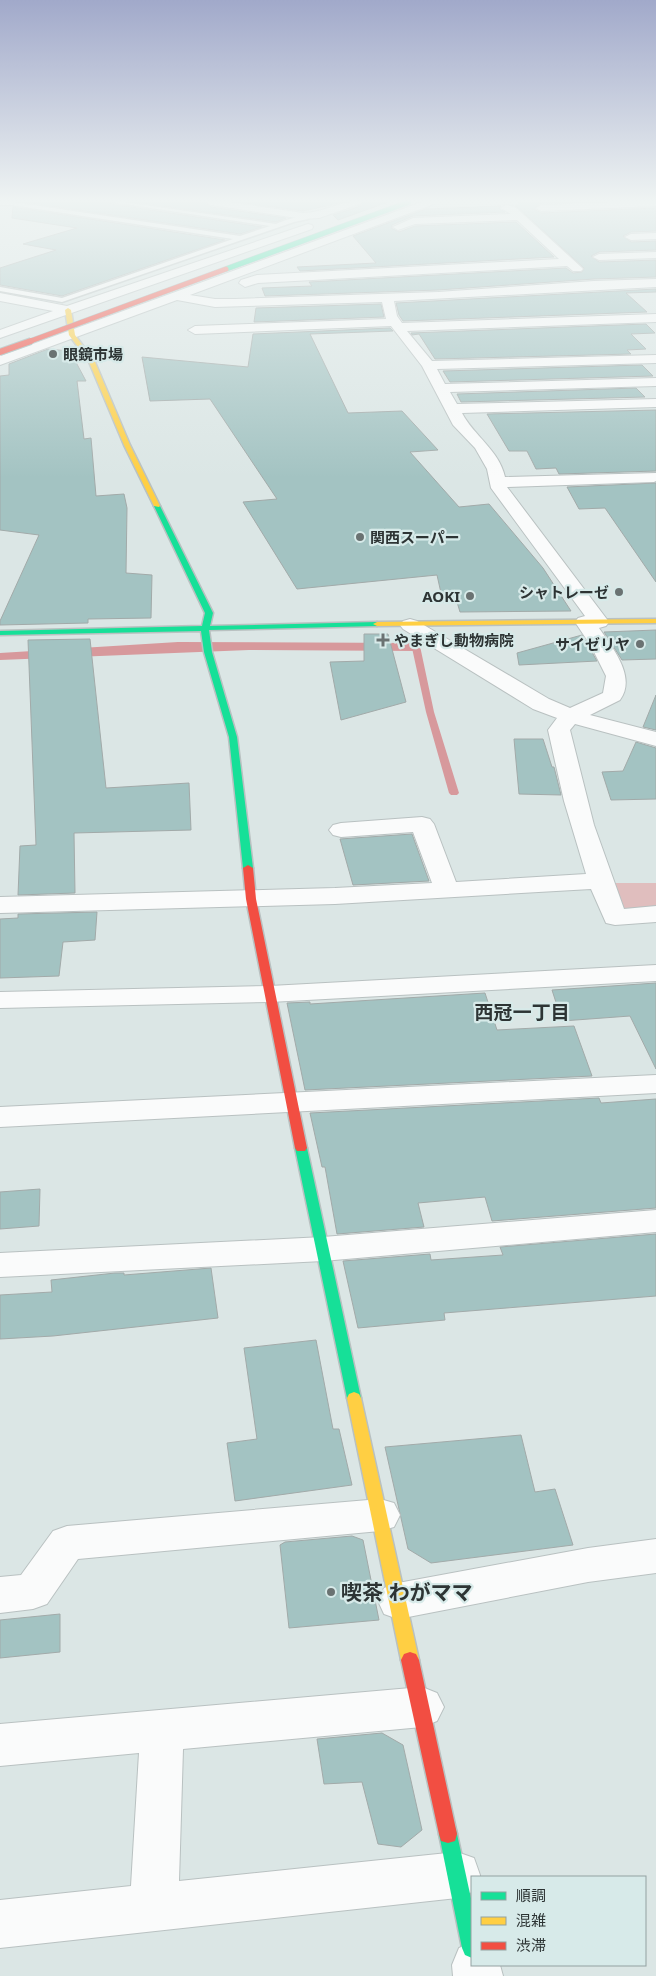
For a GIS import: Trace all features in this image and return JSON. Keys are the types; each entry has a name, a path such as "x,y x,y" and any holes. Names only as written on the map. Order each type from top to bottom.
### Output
{"street":[{"path":"0,334 114,294"},
{"path":"0,343 135,294"},
{"path":"0,352 158,294"},
{"path":"0,361 181,294"},
{"path":"197,300 214,294"},
{"path":"176,296 215,303 235,303 463,294"},
{"path":"387,298 391,316 428,365 442,388 452,410 462,425 481,446 495,469 499,488 592,622 601,646 616,676 613,696 570,716 559,730 577,803 600,881 615,917 656,914"},
{"path":"4,299 68,310"},
{"path":"68,310 72,335 92,362 116,422 209,613 206,633 208,652 233,737 251,899 291,1103 422,1707 471,1943"},
{"path":"538,317 549,333"},
{"path":"196,330 397,324 538,317 656,318"},
{"path":"606,346 620,360"},
{"path":"428,365 656,360"},
{"path":"442,388 656,382"},
{"path":"452,410 656,403"},
{"path":"498,482 654,477"},
{"path":"0,633 206,633 410,625 656,621"},
{"path":"410,625 541,704 570,716 656,739"},
{"path":"342,830 422,824 447,890"},
{"path":"0,905 251,899 600,881"},
{"path":"0,1000 270,994 656,973"},
{"path":"0,1117 656,1084"},
{"path":"0,1265 323,1249 656,1221"},
{"path":"0,1595 33,1591 67,1543 380,1515"},
{"path":"398,1600 588,1565 656,1556"},
{"path":"0,1745 422,1707"},
{"path":"154,1907 162,1730"},
{"path":"0,1924 457,1875"}],"lane":[{"path":"29,294 62,300 79,294"}],"shaded area":[{"path":"178,642 417,643 419,651 249,650 0,660 0,653"},
{"path":"609,883 656,883 656,907 621,910"}],"building":[{"path":"264,294 317,294 265,296"},
{"path":"559,294 627,294 647,312 403,321 399,315 396,303"},
{"path":"381,304 384,317 254,322 256,308"},
{"path":"646,324 655,333 631,334 646,349 627,350 631,354 435,359 419,334 412,335 411,333"},
{"path":"390,328 393,331 310,334 348,413 402,411 438,450 410,452 459,507 489,504 543,568 571,611 460,612 457,602 443,602 437,575 297,589 243,502 277,499 210,399 150,401 142,357 248,367 253,334"},
{"path":"48,349 70,351 86,381 77,381 84,439 91,438 96,496 124,494 127,508 126,573 152,575 151,618 88,619 88,623 0,625 0,621 39,535 0,530 0,376 9,375 9,364"},
{"path":"642,365 653,376 450,382 443,371"},
{"path":"636,388 645,397 461,402 457,394"},
{"path":"656,410 656,471 559,474 556,468 536,469 527,451 509,451 487,414"},
{"path":"656,483 656,582 605,508 579,509 567,487"},
{"path":"656,630 656,659 622,660 604,632"},
{"path":"364,634 388,634 406,702 341,720 330,662 364,661"},
{"path":"582,635 597,661 519,665 517,653"},
{"path":"90,639 106,788 189,783 191,830 74,833 75,893 18,895 20,846 36,845 28,640"},
{"path":"656,695 656,730 643,727"},
{"path":"514,739 543,739 552,767 554,767 561,795 519,794"},
{"path":"636,742 656,748 656,799 611,800 602,772 623,771"},
{"path":"412,834 429,881 353,885 340,839"},
{"path":"97,912 95,940 63,942 59,976 0,978 0,919 18,918 18,914"},
{"path":"656,983 656,1069 630,1016 562,1021 552,990"},
{"path":"485,993 497,1030 574,1026 592,1076 305,1090 287,1003 310,1002 310,1004"},
{"path":"599,1098 601,1103 656,1099 656,1208 492,1221 485,1197 418,1203 424,1227 337,1234 325,1167 322,1167 310,1113"},
{"path":"40,1189 39,1226 0,1229 0,1192"},
{"path":"656,1234 656,1296 444,1313 445,1320 358,1328 343,1261 430,1254 431,1260 503,1255 500,1247"},
{"path":"211,1268 218,1318 53,1336 0,1339 0,1295 52,1292 51,1280 115,1273 124,1273 124,1275"},
{"path":"316,1340 333,1429 339,1429 352,1485 235,1501 227,1443 257,1439 244,1348"},
{"path":"521,1435 535,1492 555,1489 573,1545 431,1563 408,1549 385,1447"},
{"name":"喫茶 わがママ","path":"352,1536 363,1540 379,1620 289,1628 280,1545 285,1542"},
{"path":"60,1614 60,1652 0,1658 0,1620"},
{"path":"382,1733 403,1745 422,1830 401,1847 378,1844 362,1782 324,1784 317,1739"}],"waterway":[{"path":"405,646 416,646 430,712 454,793"}],"traffic: fast":[{"path":"157,506 209,613 205,628 208,652 233,737 248,868"},
{"path":"0,633 377,624"},
{"path":"301,1148 354,1398"},
{"path":"448,1834 471,1943"}],"traffic: slow":[{"path":"68,310 72,335 92,362 127,445 157,506"},
{"path":"377,624 656,621"},
{"path":"354,1398 410,1660"}],"traffic: jam":[{"path":"0,352 157,294"},
{"path":"248,868 251,899 301,1148"},
{"path":"410,1660 448,1834"}],"place":[{"name":"眼鏡市場","path":"53,354"},
{"name":"関西スーパー","path":"360,537"},
{"name":"シャトレーゼ","path":"619,592"},
{"name":"AOKI","path":"470,596"},
{"name":"やまぎし動物病院","path":"383,640"},
{"name":"サイゼリヤ","path":"640,644"},
{"name":"喫茶 わがママ","path":"331,1592"}],"district":[{"name":"西冠一丁目","path":"522,1012"}]}
